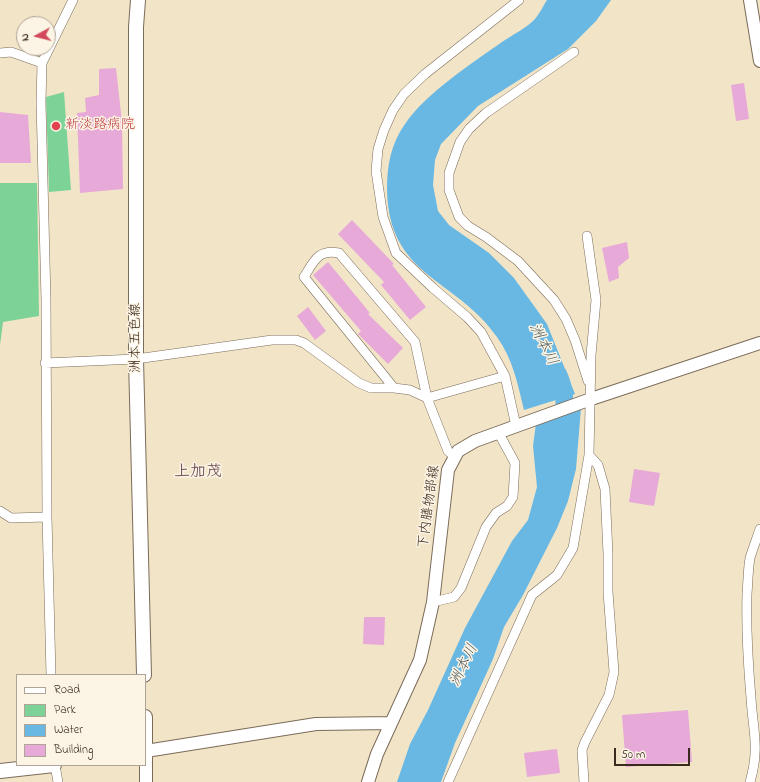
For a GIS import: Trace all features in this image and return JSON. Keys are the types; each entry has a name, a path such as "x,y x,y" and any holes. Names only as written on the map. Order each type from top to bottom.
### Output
{"main road":[{"name":"洲本五色線","path":"138,0 136,26 136,360 144,674"},
{"path":"750,0 760,61"},
{"name":"下内膳物部線","path":"368,782 377,754 420,660 432,602 448,470 454,456 464,446 588,397 760,343"},
{"path":"146,751 316,724 391,723"},
{"path":"0,771 46,766"},
{"path":"145,766 146,782"}],"street":[{"path":"51,674 47,517 45,363 46,300 40,102 42,63 72,0"},
{"path":"516,426 505,376 491,348 467,317 433,288 396,253 383,217 376,171 378,149 384,130 393,110 404,94 425,74 519,0"},
{"path":"0,53 11,52 42,63"},
{"path":"574,52 486,113 469,129 460,142 449,173 449,190 459,217 468,226 486,237 518,261 554,300 572,333 588,397"},
{"path":"448,782 532,595 557,576 573,548 589,455 588,397 596,300 587,236"},
{"path":"394,388 304,277 317,257 329,251 339,253 415,342 428,398 448,451 454,456"},
{"path":"45,363 136,360 272,340 296,340 304,343 359,383 371,388 410,390 428,398 505,376"},
{"path":"432,602 454,597 461,588 486,526 496,513 507,506 514,497 515,463 498,432"},
{"path":"584,782 582,750 609,695 614,672 608,592 605,490 598,465 589,455"},
{"path":"0,512 11,518 47,517"},
{"path":"750,782 756,766 758,752 756,704 746,633 747,588 750,559 760,529"},
{"path":"55,766 58,782"}],"green space":[{"path":"64,92 71,190 49,192 46,97"},
{"path":"0,183 37,183 39,316 3,322 0,345"}],"water":[{"path":"547,0 611,0 596,21 568,49 478,106 441,144 435,160 433,185 438,211 449,225 489,253 514,278 547,324 575,394 524,410 511,363 503,345 481,317 463,301 427,274 411,259 399,241 390,218 387,180 389,163 396,139 414,112 437,90 463,69 534,20"},
{"path":"581,408 576,469 568,501 557,528 523,595 504,627 493,659 455,743 441,782 397,782 410,744 428,710 465,628 512,541 528,520 537,487 533,446 536,423"}],"building":[{"path":"116,68 122,122 123,189 80,193 77,113 86,112 85,98 99,95 99,69"},
{"path":"744,83 749,119 736,121 731,85"},
{"path":"0,112 28,115 31,163 0,163"},
{"path":"352,220 394,264 392,265 426,307 410,320 381,285 384,282 338,234"},
{"path":"627,242 629,258 618,267 619,278 609,282 602,248"},
{"path":"328,262 370,313 368,314 403,348 388,364 358,334 361,331 313,275"},
{"path":"308,307 326,331 315,340 297,316"},
{"path":"634,469 660,473 654,506 629,502"},
{"path":"364,617 385,617 384,645 363,644"},
{"path":"688,710 692,762 626,767 622,715"},
{"path":"557,749 560,773 527,777 524,753"}],"waterway":[{"name":"洲本川","path":"558,374 564,400 564,427"}],"place":[{"name":"新淡路病院","path":"56,126"}],"district":[{"name":"上加茂","path":"198,473"}]}
